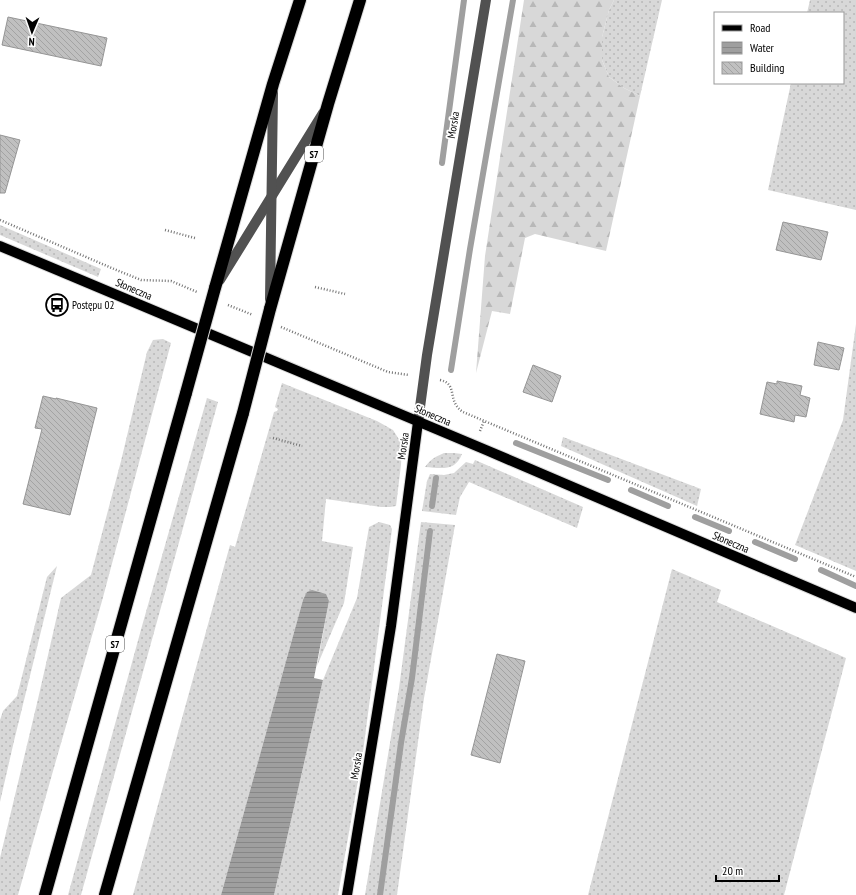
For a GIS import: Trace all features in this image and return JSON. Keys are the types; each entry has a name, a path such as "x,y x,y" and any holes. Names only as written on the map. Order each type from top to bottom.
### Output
{"highway":[{"name":"S7","path":"45,895 273,84 300,0"},
{"name":"S7","path":"105,895 243,413 270,309 328,104 360,0"}],"main road":[{"name":"Słoneczna","path":"0,246 856,608"},
{"name":"Morska","path":"347,895 391,626 418,422"}],"street":[{"name":"Morska","path":"418,422 427,355 486,0"},
{"path":"270,309 273,84"},
{"path":"215,288 328,104"}],"path":[{"path":"165,230 195,238"},
{"path":"315,287 345,294"},
{"path":"438,379 443,380 451,388 455,404 463,412 856,577"},
{"path":"273,438 302,446"}],"green space":[{"path":"524,0 614,0 609,10 602,37 602,60 609,77 624,88 640,96 606,251 535,234 525,238 510,314 492,311 476,373 485,256"},
{"path":"614,0 662,0 640,96 624,88 609,77 602,60 602,37 609,10"},
{"path":"810,0 856,0 856,210 768,190 791,84 844,84 844,12 807,12"},
{"path":"0,225 101,269 98,277 0,235"},
{"path":"856,324 856,571 795,545 843,420"},
{"path":"163,339 171,343 102,601 18,895 0,895 0,858 61,598 91,575 121,461 147,352 153,340"},
{"path":"282,383 377,421 393,430 402,444 396,506 381,507 326,499 322,541 353,547 344,603 317,666 329,601 303,600 221,895 133,895 230,545 235,547 274,412 278,409 275,407"},
{"path":"207,398 218,402 81,895 68,895 142,626"},
{"path":"563,437 701,489 697,506 561,446"},
{"path":"444,453 462,454 456,464 447,468 425,467 433,458"},
{"path":"475,460 583,507 577,528 469,482 460,497 456,515 422,511 427,481 430,474 444,475 454,473 466,462 473,464"},
{"path":"379,522 390,525 392,529 363,752 338,895 274,895 323,680 357,598 369,527"},
{"path":"421,522 455,525 424,698 397,895 365,895 399,688"},
{"path":"57,566 0,802 0,720 3,711 17,696 47,577"},
{"path":"672,569 721,590 717,602 846,658 784,895 588,895"}],"water":[{"path":"312,590 326,594 329,601 314,678 323,680 274,895 221,895 303,600 307,592"}],"building":[{"path":"8,17 107,38 101,66 2,45"},
{"path":"0,135 20,140 5,193 0,193"},
{"path":"783,222 828,232 821,260 776,250"},
{"path":"818,342 844,348 839,370 814,365"},
{"path":"533,365 561,376 552,402 523,392"},
{"path":"777,381 802,386 800,395 810,398 806,417 795,415 794,422 760,414 767,382 777,384"},
{"path":"43,396 97,408 70,515 23,504 42,429 35,428"},
{"path":"497,654 525,661 500,763 471,755"}],"waterway":[{"path":"442,163 464,0"},
{"path":"451,370 470,249 513,0"},
{"path":"516,443 608,480"},
{"path":"432,506 436,478"},
{"path":"631,490 668,506"},
{"path":"695,517 729,531"},
{"path":"380,895 401,743 412,678 430,531"},
{"path":"755,542 795,559"},
{"path":"821,570 856,586"}],"place":[{"name":"Postępu 02","path":"57,305"}]}
